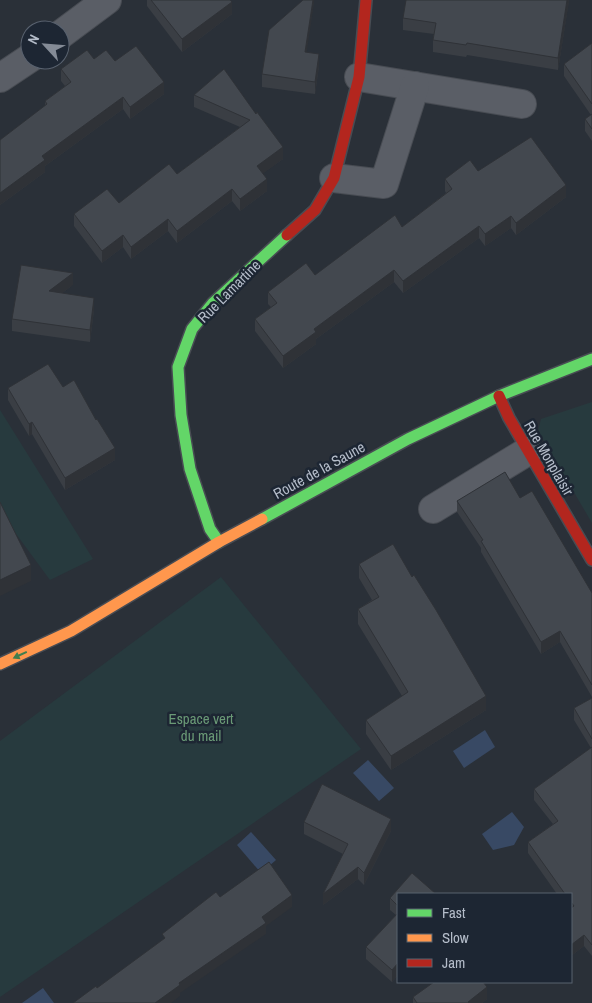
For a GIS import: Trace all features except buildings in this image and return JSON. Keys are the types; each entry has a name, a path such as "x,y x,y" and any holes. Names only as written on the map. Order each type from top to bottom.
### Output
{"street":[{"path":"70,28 107,0"},
{"name":"Rue Lamartine","path":"219,542 210,529 190,469 180,416 178,367 192,329 213,303 315,210 334,178 358,77 366,0"},
{"path":"0,78 20,65"},
{"path":"358,77 522,104"},
{"path":"334,178 384,184 415,86"},
{"name":"Route de la Saune","path":"0,664 71,630 219,542 408,439 499,396 592,359"},
{"name":"Rue Monplaisir","path":"499,396 508,418 592,560"},
{"path":"433,509 528,451"},
{"name":"Route de la Saune","path":"25,666 71,630"}],"green space":[{"path":"592,402 592,523 538,431 541,419"},
{"path":"0,410 93,559 50,580 0,512"},
{"name":"Espace vert du mail","path":"221,577 361,749 0,997 0,741"}],"water":[{"path":"485,730 495,747 464,768 453,751"},
{"path":"368,760 394,788 379,801 353,773"},
{"path":"512,812 524,827 514,845 493,850 482,834"},
{"path":"251,832 276,860 261,873 237,845"},
{"path":"43,988 54,1003 22,1003"}],"traffic: fast":[{"path":"219,542 210,529 190,469 181,415 178,367 192,329 213,303 287,235"},
{"path":"262,519 408,439 499,396 592,359"}],"traffic: slow":[{"path":"0,664 71,631 219,542 262,519"}],"traffic: jam":[{"path":"287,235 315,210 334,178 359,77 366,0"},
{"path":"499,396 509,418 592,560"}]}
